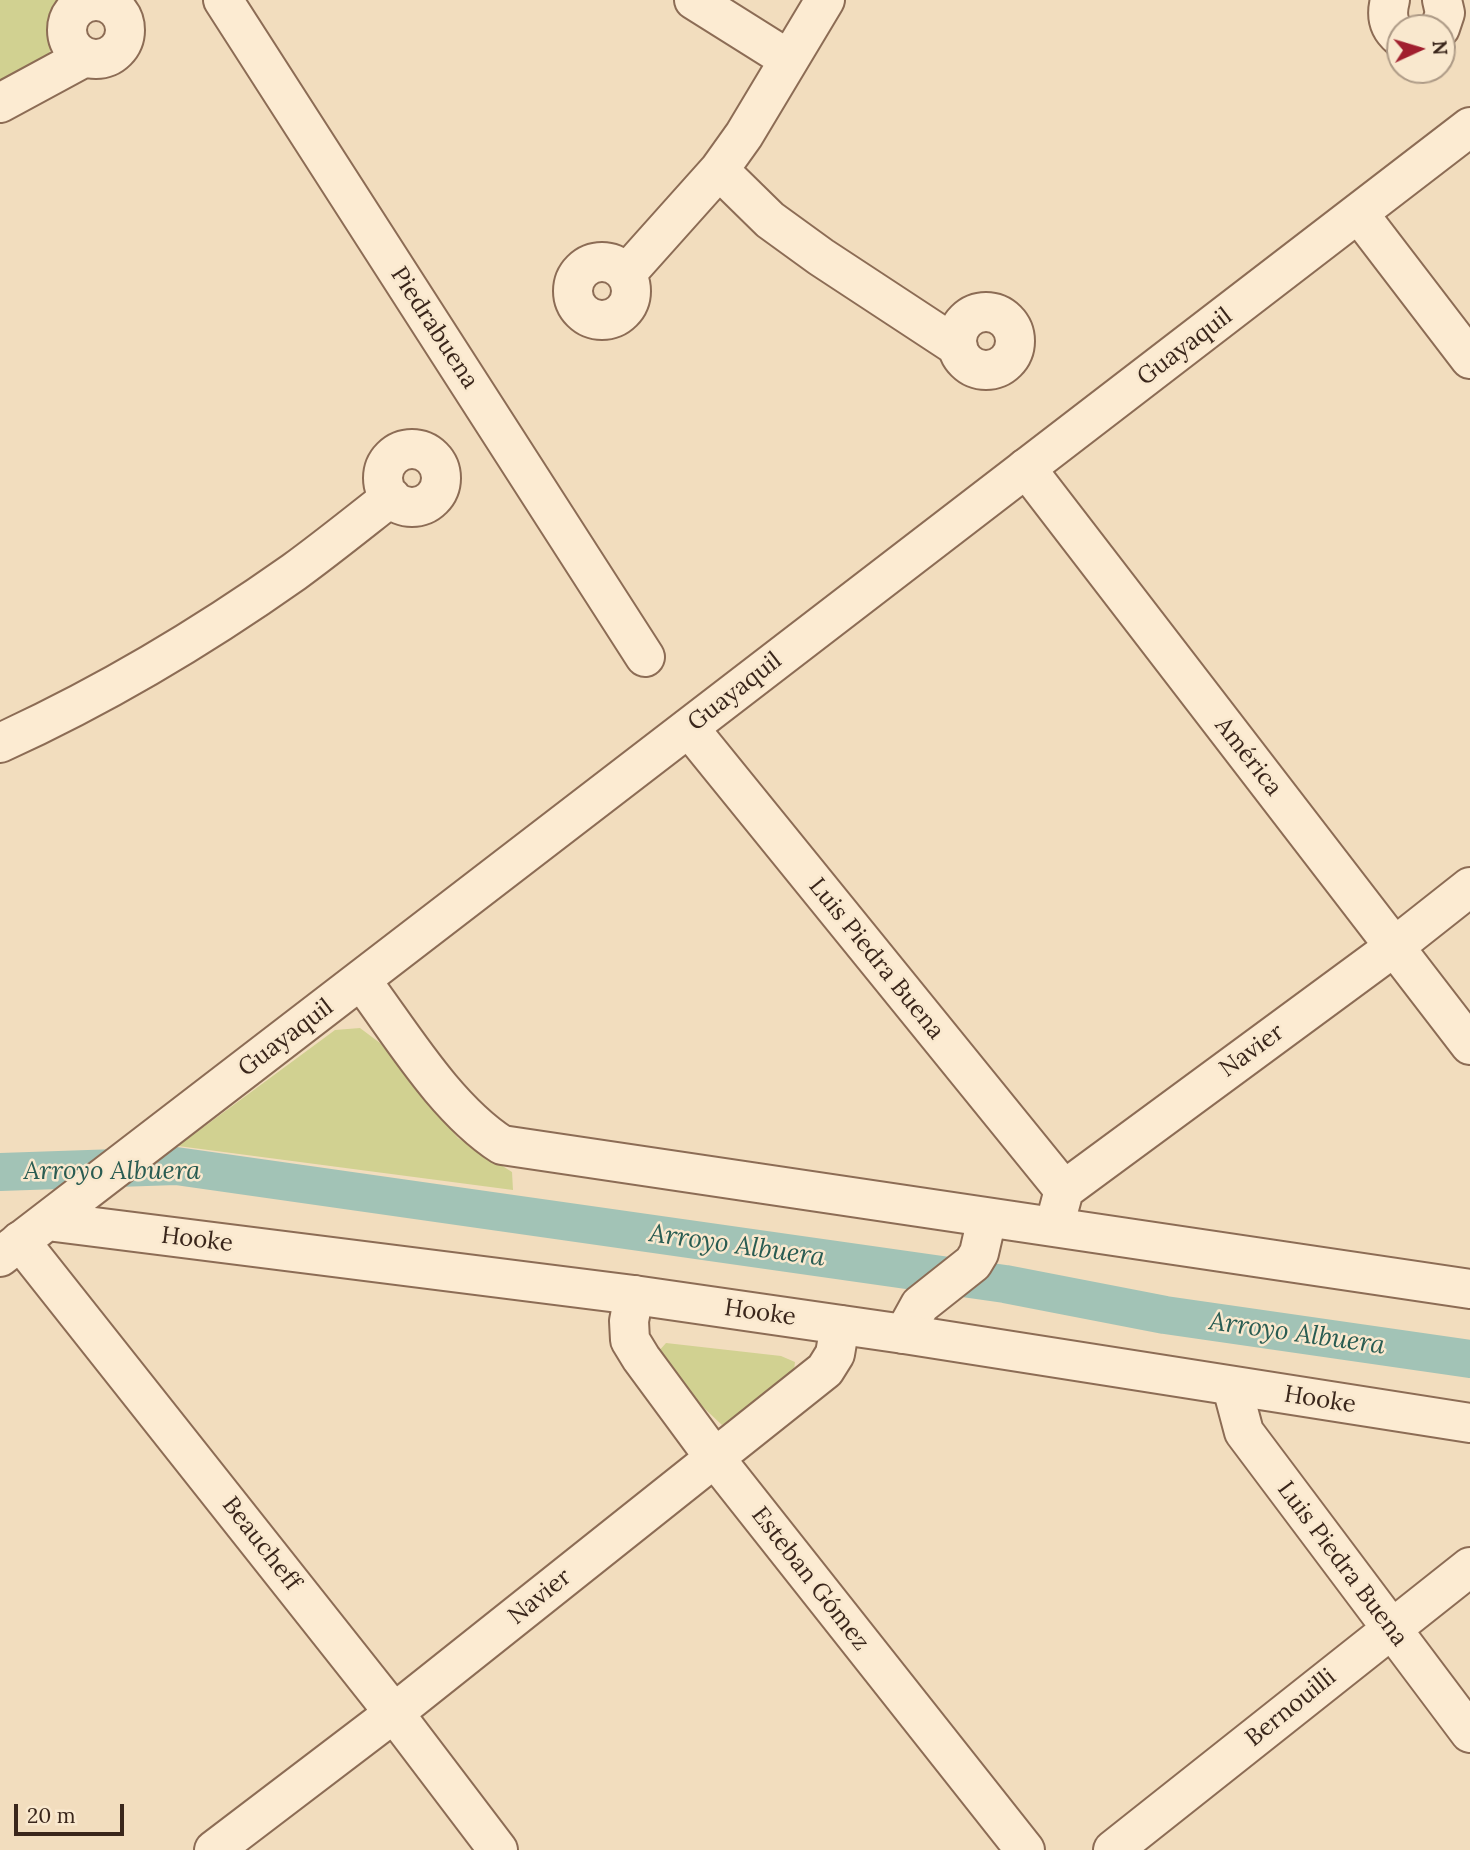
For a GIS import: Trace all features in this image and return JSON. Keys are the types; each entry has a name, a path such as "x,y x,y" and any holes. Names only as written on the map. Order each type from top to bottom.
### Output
{"street":[{"name":"Piedrabuena","path":"223,0 645,657"},
{"path":"694,0 788,60"},
{"path":"626,274 719,170 744,135 825,0"},
{"path":"0,103 85,57"},
{"name":"Guayaquil","path":"22,1240 1470,127"},
{"path":"719,170 770,220 958,348"},
{"path":"1359,214 1470,359"},
{"name":"América","path":"1026,468 1470,1045"},
{"path":"0,743 67,713 179,647 294,572 391,497"},
{"name":"Luis Piedra Buena","path":"689,728 1064,1190"},
{"name":"Navier","path":"1064,1190 1394,947 1470,887"},
{"path":"361,980 457,1109 481,1131 502,1145 1470,1289"},
{"path":"1055,1228 1064,1190"},
{"path":"912,1319 973,1263 979,1253 987,1218"},
{"name":"Hooke","path":"22,1240 634,1294 840,1325 912,1319 1232,1387 1470,1423"},
{"name":"Beaucheff","path":"22,1240 394,1713 498,1850"},
{"name":"Esteban Gómez","path":"634,1294 629,1321 630,1340 714,1457 1025,1850"},
{"name":"Navier","path":"214,1850 394,1713 825,1370 835,1354 840,1325"},
{"name":"Luis Piedra Buena","path":"1232,1387 1244,1432 1470,1733"},
{"name":"Bernouilli","path":"1114,1850 1470,1567"}],"green space":[{"path":"0,0 63,0 54,14 50,50 42,66 0,92"},
{"path":"360,1028 380,1043 458,1138 512,1172 513,1190 178,1146 335,1030"},
{"path":"666,1343 781,1356 795,1362 793,1378 722,1425 657,1364 658,1352"}],"waterway":[{"name":"Arroyo Albuera","path":"0,1172 176,1166 1005,1284 1165,1315 1470,1359"}]}
